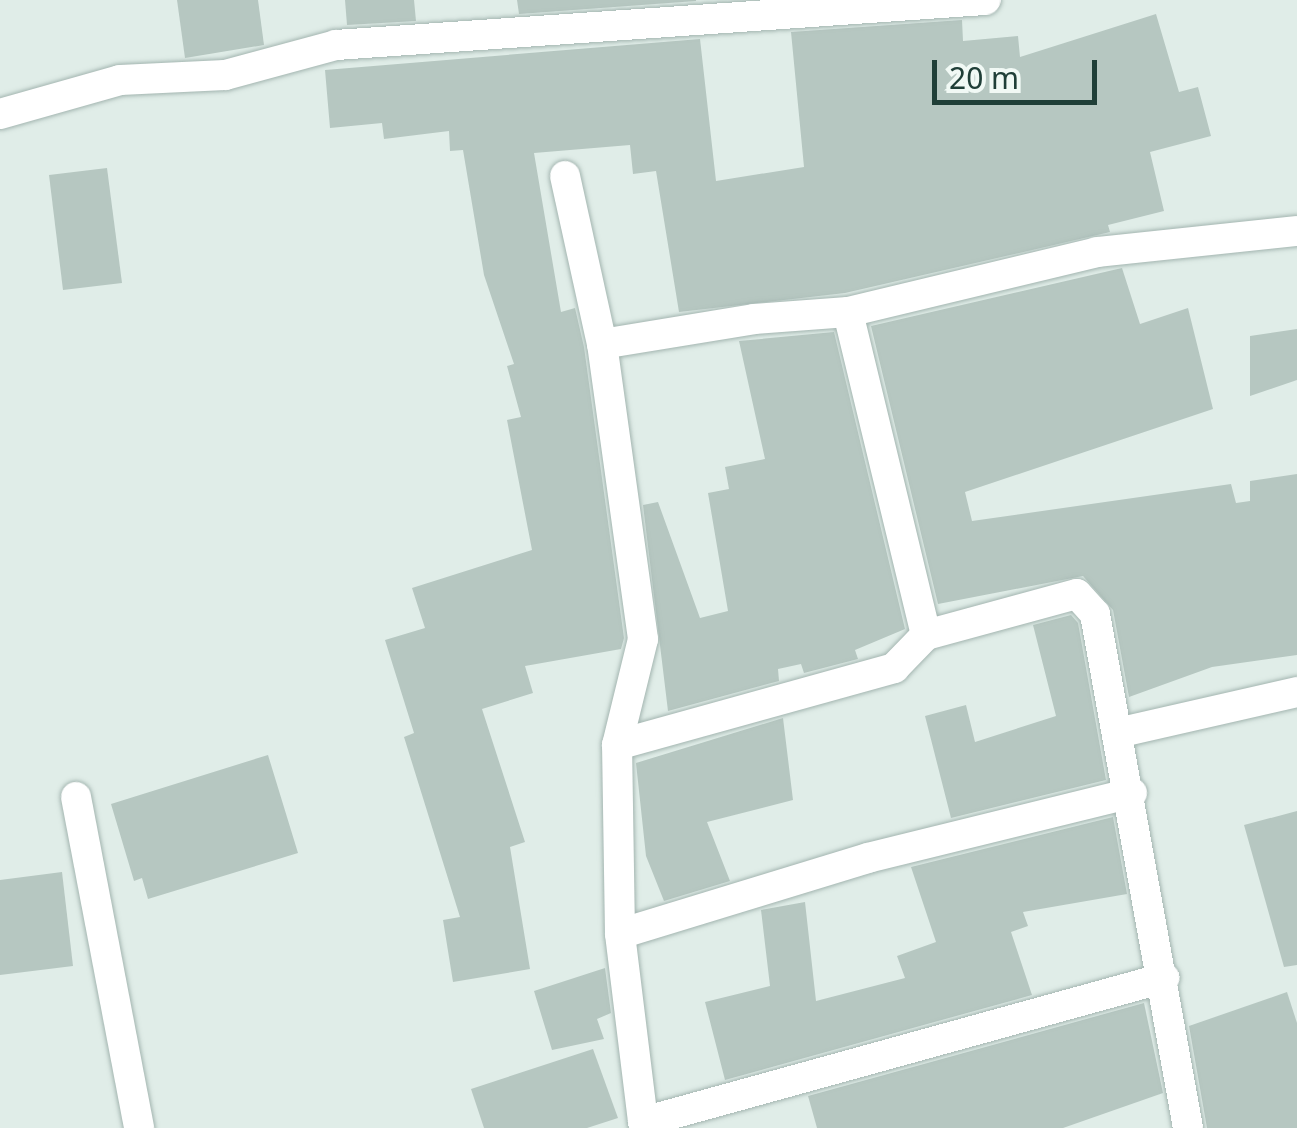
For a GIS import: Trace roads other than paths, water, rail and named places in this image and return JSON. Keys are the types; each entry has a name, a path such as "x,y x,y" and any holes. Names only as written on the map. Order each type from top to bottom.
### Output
{"street":[{"path":"0,114 120,80 224,75 336,45 985,0"},
{"path":"565,176 602,344 643,624 618,745 620,934 644,1125 1164,978"},
{"path":"602,344 754,318 848,312 1097,252 1297,231"},
{"path":"848,312 926,635"},
{"path":"618,745 894,668 926,635 1076,594 1094,614 1116,733 1132,793 1188,1128"},
{"path":"1116,733 1297,692"},
{"path":"620,934 868,858 1132,793"},
{"path":"76,797 139,1128"}]}
